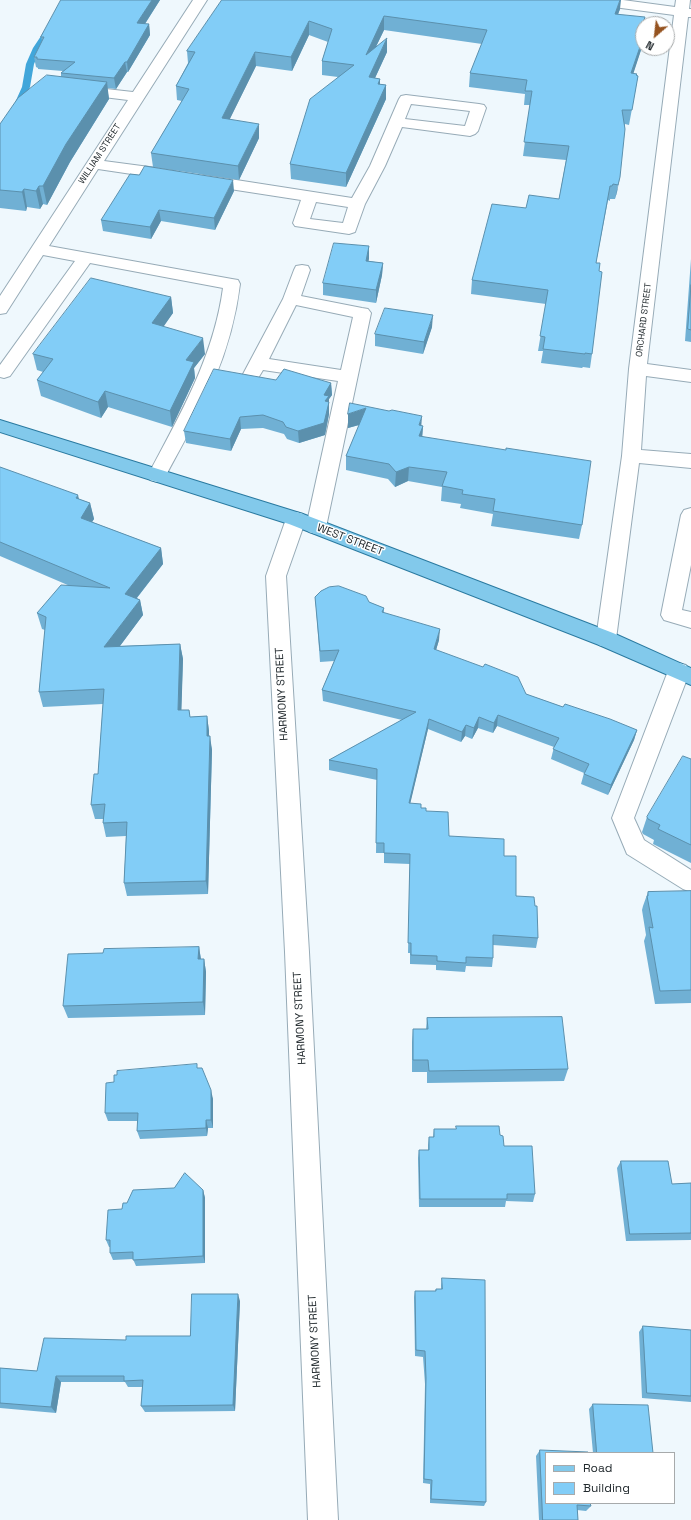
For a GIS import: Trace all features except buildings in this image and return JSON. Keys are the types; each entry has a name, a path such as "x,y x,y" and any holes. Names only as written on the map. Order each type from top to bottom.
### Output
{"main road":[{"name":"WEST STREET","path":"0,426 306,523 606,639 685,674"}],"street":[{"name":"WILLIAM STREET","path":"0,309 200,0"},
{"path":"591,0 685,8"},
{"name":"ORCHARD STREET","path":"606,639 631,456 638,369 685,8"},
{"path":"68,89 137,97"},
{"path":"310,197 301,223 349,228 357,204 367,188 406,99 479,108 470,132 396,122"},
{"path":"94,164 357,204"},
{"path":"39,249 232,284 231,300 223,336 210,370 157,475"},
{"path":"0,371 4,372 86,257"},
{"path":"302,270 291,300 254,370 348,377"},
{"name":"HARMONY STREET","path":"291,300 362,313 348,377 306,523 276,576 298,960 323,1520"},
{"path":"638,369 691,376"},
{"path":"631,456 691,461"},
{"path":"691,515 671,615 691,620"},
{"path":"685,674 623,818 635,847 691,882"}],"waterway":[{"path":"17,107 26,87 30,64 37,48 49,28"}]}
